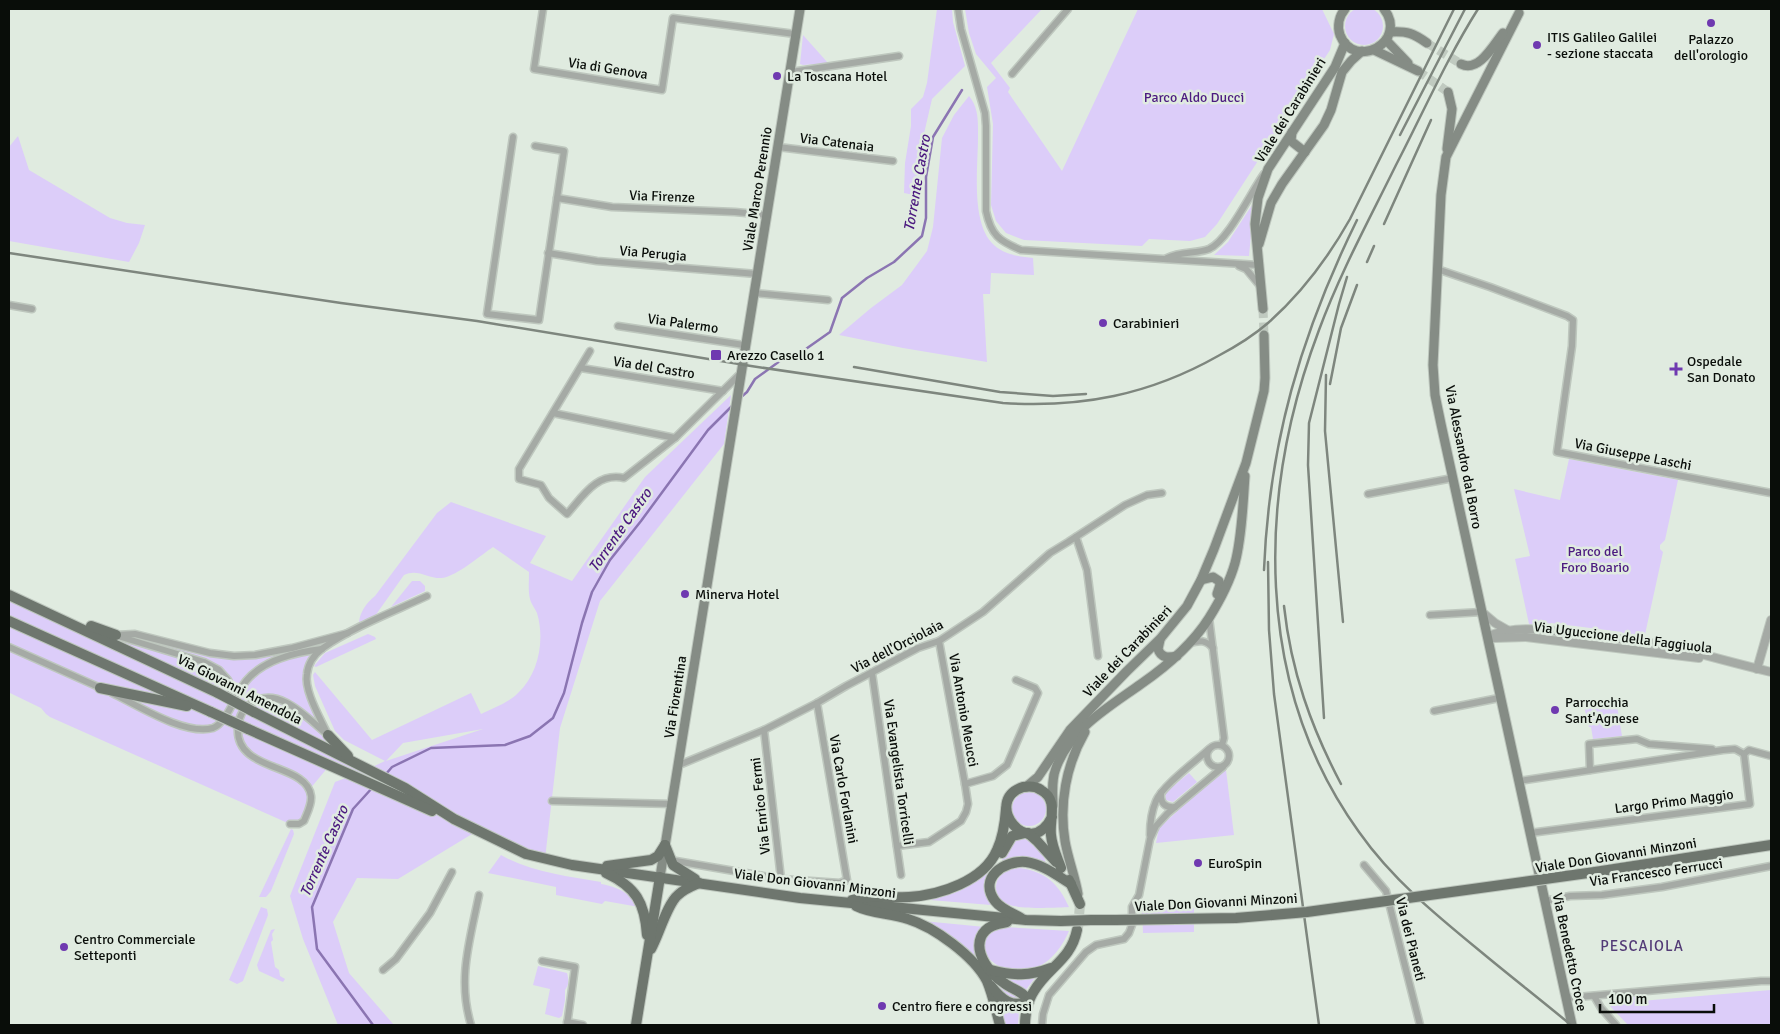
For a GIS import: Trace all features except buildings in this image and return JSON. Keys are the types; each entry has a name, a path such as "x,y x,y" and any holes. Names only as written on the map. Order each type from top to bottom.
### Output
{"main road":[{"name":"Viale Marco Perennio","path":"740,374 800,9"},
{"path":"1343,10 1339,20 1339,28 1341,36 1350,47 1362,52 1374,50 1418,71 1407,62 1388,36 1390,21 1384,9"},
{"path":"1462,65 1467,67 1474,66 1480,62 1520,11"},
{"name":"Via Alessandro dal Borro","path":"1520,11 1446,157 1441,195 1433,365 1435,395 1541,885"},
{"path":"1374,50 1388,36 1403,32 1416,34 1427,43"},
{"name":"Viale dei Carabinieri","path":"1262,309 1255,224 1260,187 1268,169 1334,67 1346,43"},
{"name":"Viale dei Carabinieri","path":"1258,252 1271,203 1328,116 1342,72 1362,52"},
{"path":"1446,157 1452,109 1448,92"},
{"path":"1292,131 1291,141 1305,152"},
{"name":"Viale dei Carabinieri","path":"1026,787 1038,777 1070,730 1160,639 1188,606 1201,580 1246,463 1264,391 1264,335"},
{"name":"Via Fiorentina","path":"636,1025 740,374"},
{"name":"Viale dei Carabinieri","path":"1052,813 1053,781 1060,758 1082,729 1100,712 1177,656 1190,643 1211,615 1235,562 1246,463"},
{"path":"1201,580 1213,577 1219,581 1220,585 1211,606 1211,615"},
{"name":"Via Giovanni Amendola","path":"9,594 218,693 405,788 454,819"},
{"path":"38,608 116,635"},
{"name":"Via Giovanni Amendola","path":"9,621 400,798 454,819 526,854 572,865 660,877"},
{"path":"1160,639 1158,649 1162,655 1170,658 1177,656"},
{"path":"100,688 208,711"},
{"name":"Viale dei Carabinieri","path":"1080,904 1065,842 1063,808 1070,767 1080,742 1100,712"},
{"path":"328,735 354,762"},
{"path":"846,902 867,896 907,897 929,895 962,883 986,866 997,851 1004,830 1006,809 1011,795 1015,791 1031,786 1042,790 1050,798 1052,813 1050,834 1052,846 1061,868"},
{"path":"1006,809 1007,816 1013,826 1037,841 1061,868 1080,904"},
{"path":"1026,920 999,906 994,899 990,883 1009,839 1015,834 1036,832 1043,829 1048,824 1052,813"},
{"path":"648,954 658,936 672,902 678,895 700,882 679,870 665,845"},
{"path":"596,868 651,860 658,856 665,845"},
{"name":"Viale Don Giovanni Minzoni","path":"660,877 800,898 1026,920 1236,918 1307,912 1595,872 1771,845"},
{"path":"993,875 1008,863 1029,862 1071,884"},
{"path":"596,868 618,878 634,890 644,912 647,926 648,954"},
{"name":"Via Benedetto Croce","path":"1541,885 1572,1025"},
{"path":"846,902 865,911 910,919 944,936 978,968 1000,998 1007,1002 1022,1004 1029,1001"},
{"path":"1026,920 996,924 984,932 979,945 980,952 995,977 1006,985 1020,991 1029,1001"},
{"path":"1025,1025 1029,1001 1034,990 1070,952 1078,930"},
{"path":"991,970 1008,975 1022,976 1055,967"},
{"path":"987,982 1000,1025"}],"street":[{"name":"Via di Genova","path":"543,9 534,69 662,90 673,18 796,34"},
{"path":"958,9 961,30 985,113 986,212 989,224 996,236 1022,250 1258,265"},
{"path":"1012,74 1068,9"},
{"path":"790,72 899,56"},
{"path":"513,137 488,314 539,320 564,151 535,146"},
{"name":"Via Catenaia","path":"778,147 893,161"},
{"path":"1166,259 1176,254 1206,250 1216,245 1268,169"},
{"name":"Via Firenze","path":"557,198 612,207 766,215"},
{"name":"Via Perugia","path":"548,253 597,261 757,274"},
{"path":"1233,264 1246,269 1260,286"},
{"name":"Via Giuseppe Laschi","path":"1437,269 1490,287 1567,316 1573,320 1572,346 1557,452 1771,494"},
{"path":"754,293 828,300"},
{"path":"9,305 32,309"},
{"name":"Via Palermo","path":"618,326 744,345"},
{"path":"590,351 519,469 519,479 541,485 549,498 567,514 592,484 615,476 624,478 675,438 740,374"},
{"name":"Via del Castro","path":"580,368 723,391"},
{"path":"553,414 675,438"},
{"path":"1368,494 1453,478"},
{"name":"Via dell'Orciolaia","path":"678,765 764,730 918,648 939,641 982,612 1050,553 1125,505 1147,495 1162,493"},
{"path":"1076,537 1087,570 1098,656"},
{"path":"9,647 80,678 171,722 194,728 215,727 222,721 246,681 260,669 280,659 322,648 348,633 427,596"},
{"path":"1430,615 1482,612 1508,634 1491,651"},
{"path":"1211,615 1224,738 1222,745"},
{"path":"1757,669 1771,620"},
{"name":"Via Uguccione della Faggiuola","path":"1488,636 1536,629 1681,649 1771,672"},
{"path":"116,635 135,634 210,653 234,656 255,655 292,648 348,633"},
{"path":"116,635 204,662 219,670 230,685 230,706"},
{"path":"1190,643 1197,640 1204,641 1213,648"},
{"name":"Via Antonio Meucci","path":"897,846 929,842 961,821 968,804 939,641"},
{"path":"322,648 308,665 306,675 307,687 328,735"},
{"name":"Via Evangelista Torricelli","path":"872,673 901,875"},
{"name":"Via Antonio Meucci","path":"965,784 993,776 1007,765 1038,693 1035,688 1016,680"},
{"path":"290,824 298,824 304,821 310,805 311,797 309,790 299,778 253,757 246,751 241,745 238,736 241,715 247,706 255,700 276,697 328,735"},
{"path":"1434,711 1500,698"},
{"name":"Via Carlo Forlanini","path":"781,879 840,884 847,880 817,703"},
{"name":"Via Enrico Fermi","path":"764,730 781,879"},
{"path":"1590,770 1589,744 1637,739 1649,744 1724,750"},
{"path":"1042,1025 1043,1014 1049,995 1086,952 1096,945 1124,939 1129,933 1132,925 1132,907 1139,895 1156,801 1162,792 1215,745 1222,745 1228,749 1230,756 1228,762 1175,807 1156,826 1150,839"},
{"path":"1209,749 1207,756 1209,763 1215,767 1223,766"},
{"path":"1518,781 1724,750 1735,749 1744,754 1749,750 1771,756"},
{"name":"Largo Primo Maggio","path":"1530,833 1750,804 1744,754"},
{"path":"1162,792 1163,804 1169,808 1175,807"},
{"path":"552,801 672,804"},
{"path":"673,861 781,879"},
{"name":"Via dei Pianeti","path":"1364,866 1386,891 1420,1025"},
{"name":"Via Francesco Ferrucci","path":"1545,901 1570,896 1602,895 1662,887 1771,866"},
{"path":"382,970 396,959 430,913 452,872"},
{"path":"471,1025 466,1007 464,973 478,895"},
{"path":"542,961 575,967 567,1024 583,1025"},
{"path":"1566,998 1761,981 1771,982"},
{"path":"1594,996 1601,1008 1616,1025"}],"green space":[{"path":"1364,7 1378,12 1383,26 1378,40 1364,45 1350,40 1345,26 1350,12"},
{"path":"937,9 952,9 953,22 965,66 932,99 923,138 919,196 904,193 905,163 911,126 911,109 923,97 927,83"},
{"name":"Parco Aldo Ducci","path":"965,9 1042,9 991,63 1010,88 1008,92 1062,171 1138,9 1322,9 1334,34 1330,50 1217,224 1205,237 1190,241 1149,239 1142,246 1024,240 1006,233 996,221 991,205 993,124 987,87 996,78 976,54 969,33"},
{"path":"803,35 828,63 800,64"},
{"path":"969,96 975,105 977,115 977,192 978,206 985,232 995,246 1005,252 1016,256 1033,258 1034,275 991,273 990,294 983,294 987,362 839,335 902,285 927,251 933,227 942,138 954,115"},
{"path":"18,136 29,170 110,218 127,223 145,225 139,243 129,262 9,241 9,147"},
{"path":"1254,202 1249,256 1214,255 1228,242"},
{"path":"731,395 724,444 600,601 560,728 545,859 477,831 398,879 357,878 333,922 349,973 394,1025 338,1025 303,939 290,896 335,782 351,776 329,766 309,790 311,797 304,821 290,824 50,717 41,708 10,693 9,695 9,595 38,608 116,635 135,634 210,653 255,655 348,633 322,649 306,675 320,719 339,746 368,769 385,761 344,740 335,731 315,686 313,675 315,672 372,740 471,693 481,714 510,700 531,676 538,656 540,645 539,623 537,613 530,599 529,572 493,547 462,569 442,578 418,573 404,575 375,616 359,622 362,611 367,604 437,513 451,502 546,536 530,563 572,581 645,477","holes":["483,729 386,761 403,743"]},
{"name":"Parco del Foro Boario","path":"1569,459 1678,480 1665,540 1660,545 1660,549 1663,552 1644,639 1625,636 1622,632 1551,623 1548,626 1529,624 1515,559 1530,556 1514,489 1560,500"},
{"path":"412,581 420,581 425,586 425,591 391,607"},
{"path":"368,634 376,639 316,667 314,666 325,653"},
{"path":"1616,700 1622,736 1593,739 1584,706"},
{"path":"1226,770 1234,835 1156,843 1159,828 1220,772"},
{"path":"1189,773 1197,782 1173,802 1166,800 1165,793"},
{"path":"1029,792 1041,797 1046,809 1041,821 1029,826 1017,821 1012,809 1017,797"},
{"path":"291,829 294,834 271,891 266,897 259,897"},
{"path":"1020,837 1041,851 1046,865 1018,857 1002,860 1011,841"},
{"path":"501,855 524,866 601,882 601,884 622,891 639,907 605,901 602,904 556,895 556,887 488,873"},
{"path":"1020,868 1037,872 1050,880 1056,885 1069,907 1022,907 1010,905 1001,900 996,887 999,878 1006,871"},
{"path":"989,871 985,889 991,905 930,900 962,890"},
{"path":"261,907 267,909 268,915 243,981 237,984 229,980"},
{"path":"1142,908 1194,908 1194,932 1143,933"},
{"path":"923,921 985,927 975,946 1022,1001 1006,997"},
{"path":"1004,927 1069,931 1053,955 1035,968 1017,971 1000,967 989,958 984,947 988,936"},
{"path":"275,929 271,942 275,967 279,970 280,976 285,979 283,982 259,971 257,965 271,930"},
{"path":"538,966 567,973 568,984 565,990 562,1016 559,1018 545,1014 550,989 533,985"},
{"path":"1035,978 1025,991 1004,980"},
{"path":"1771,990 1771,1025 1628,1025 1610,1006 1609,1002 1612,997 1640,995 1642,997 1641,1001"},
{"path":"997,1004 1019,1011 1018,1025 1004,1025"}],"waterway":[{"name":"Torrente Castro","path":"740,398 747,392 755,379 784,358 803,351 830,332 842,298 867,278 894,262 922,236 926,218 926,177 933,137 962,90"},
{"name":"Torrente Castro","path":"386,774 392,767 431,748 505,745 530,736 553,718 564,693 592,592 610,560 708,430 733,405"},
{"name":"Torrente Castro","path":"373,787 353,809 312,907 317,949 373,1025"}],"tunnel":[{"path":"1427,43 1461,64"},
{"path":"1418,71 1448,92"},
{"path":"1263,309 1264,335"},
{"path":"1078,929 1080,904"}],"railway":[{"path":"9,253 341,303 477,321 751,366 1003,403 1032,404 1087,401 1140,389 1192,369 1250,337 1292,300 1323,261 1350,219 1454,9"},
{"path":"1400,135 1465,9"},
{"path":"1478,9 1446,66 1365,226 1345,267 1319,330 1299,393 1284,457 1276,522 1276,587 1283,652 1299,715 1324,775 1359,832 1415,896 1571,1025"},
{"path":"1384,224 1431,120"},
{"path":"1264,570 1267,523 1273,478 1291,390 1304,347 1320,305 1357,220"},
{"path":"1367,262 1374,246"},
{"path":"1324,718 1308,465 1309,423 1347,277"},
{"path":"1330,384 1341,328 1357,285"},
{"path":"854,367 1000,392 1053,396 1086,394"},
{"path":"1326,375 1325,431 1343,622"},
{"path":"1268,562 1269,630 1274,694 1319,1025"},
{"path":"1284,606 1287,630 1304,698 1320,741 1341,784"}],"place":[{"name":"Palazzo dell'orologio","path":"1711,23"},
{"name":"ITIS Galileo Galilei - sezione staccata","path":"1537,45"},
{"name":"La Toscana Hotel","path":"777,76"},
{"name":"Carabinieri","path":"1103,323"},
{"name":"Arezzo Casello 1","path":"716,355"},
{"name":"Ospedale San Donato","path":"1676,369"},
{"name":"Minerva Hotel","path":"685,594"},
{"name":"Parrocchia Sant'Agnese","path":"1555,710"},
{"name":"EuroSpin","path":"1198,863"},
{"name":"Centro Commerciale Setteponti","path":"64,947"},
{"name":"Centro fiere e congressi","path":"882,1006"}],"district":[{"name":"PESCAIOLA","path":"1642,946"}]}
